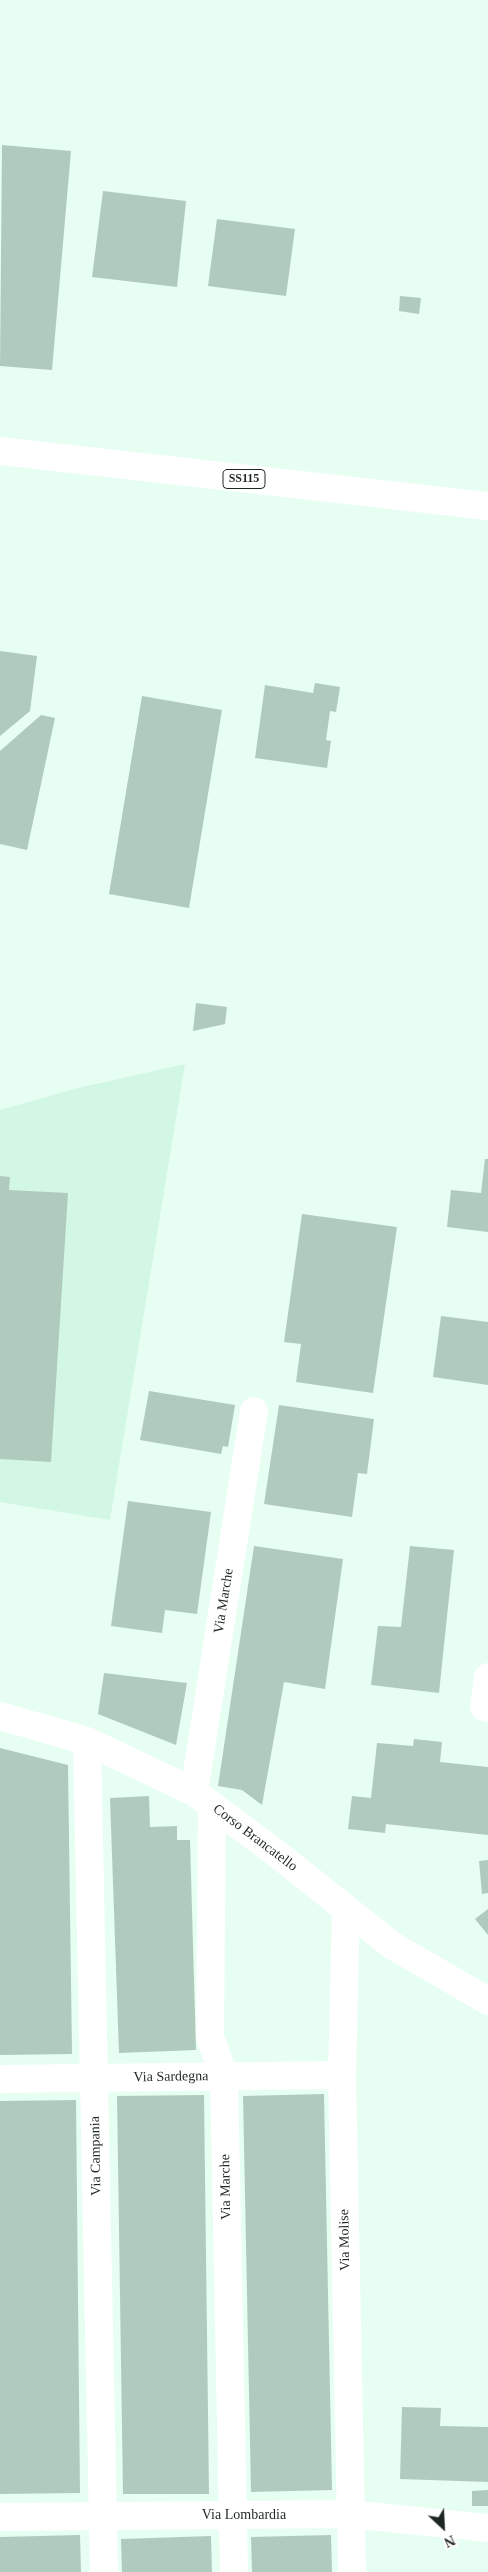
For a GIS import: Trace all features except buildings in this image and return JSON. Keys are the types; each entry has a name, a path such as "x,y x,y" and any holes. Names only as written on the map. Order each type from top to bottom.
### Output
{"street":[{"name":"SS115","path":"0,451 488,506"},
{"name":"Via Marche","path":"234,2572 224,2076 210,2038 203,1799 254,1411"},
{"path":"488,1677 484,1707 488,1708"},
{"name":"Corso Brancatello","path":"0,1716 88,1741 203,1799 393,1946 488,2001"},
{"name":"Via Campania","path":"88,1741 104,2572"},
{"name":"Via Molise","path":"346,1909 342,2075 349,2514 352,2572"},
{"name":"Via Sardegna","path":"0,2079 342,2075"},
{"name":"Via Lombardia","path":"0,2517 349,2514 488,2528"}],"shaded area":[{"path":"185,1064 110,1520 0,1502 0,1110 74,1089"}]}
